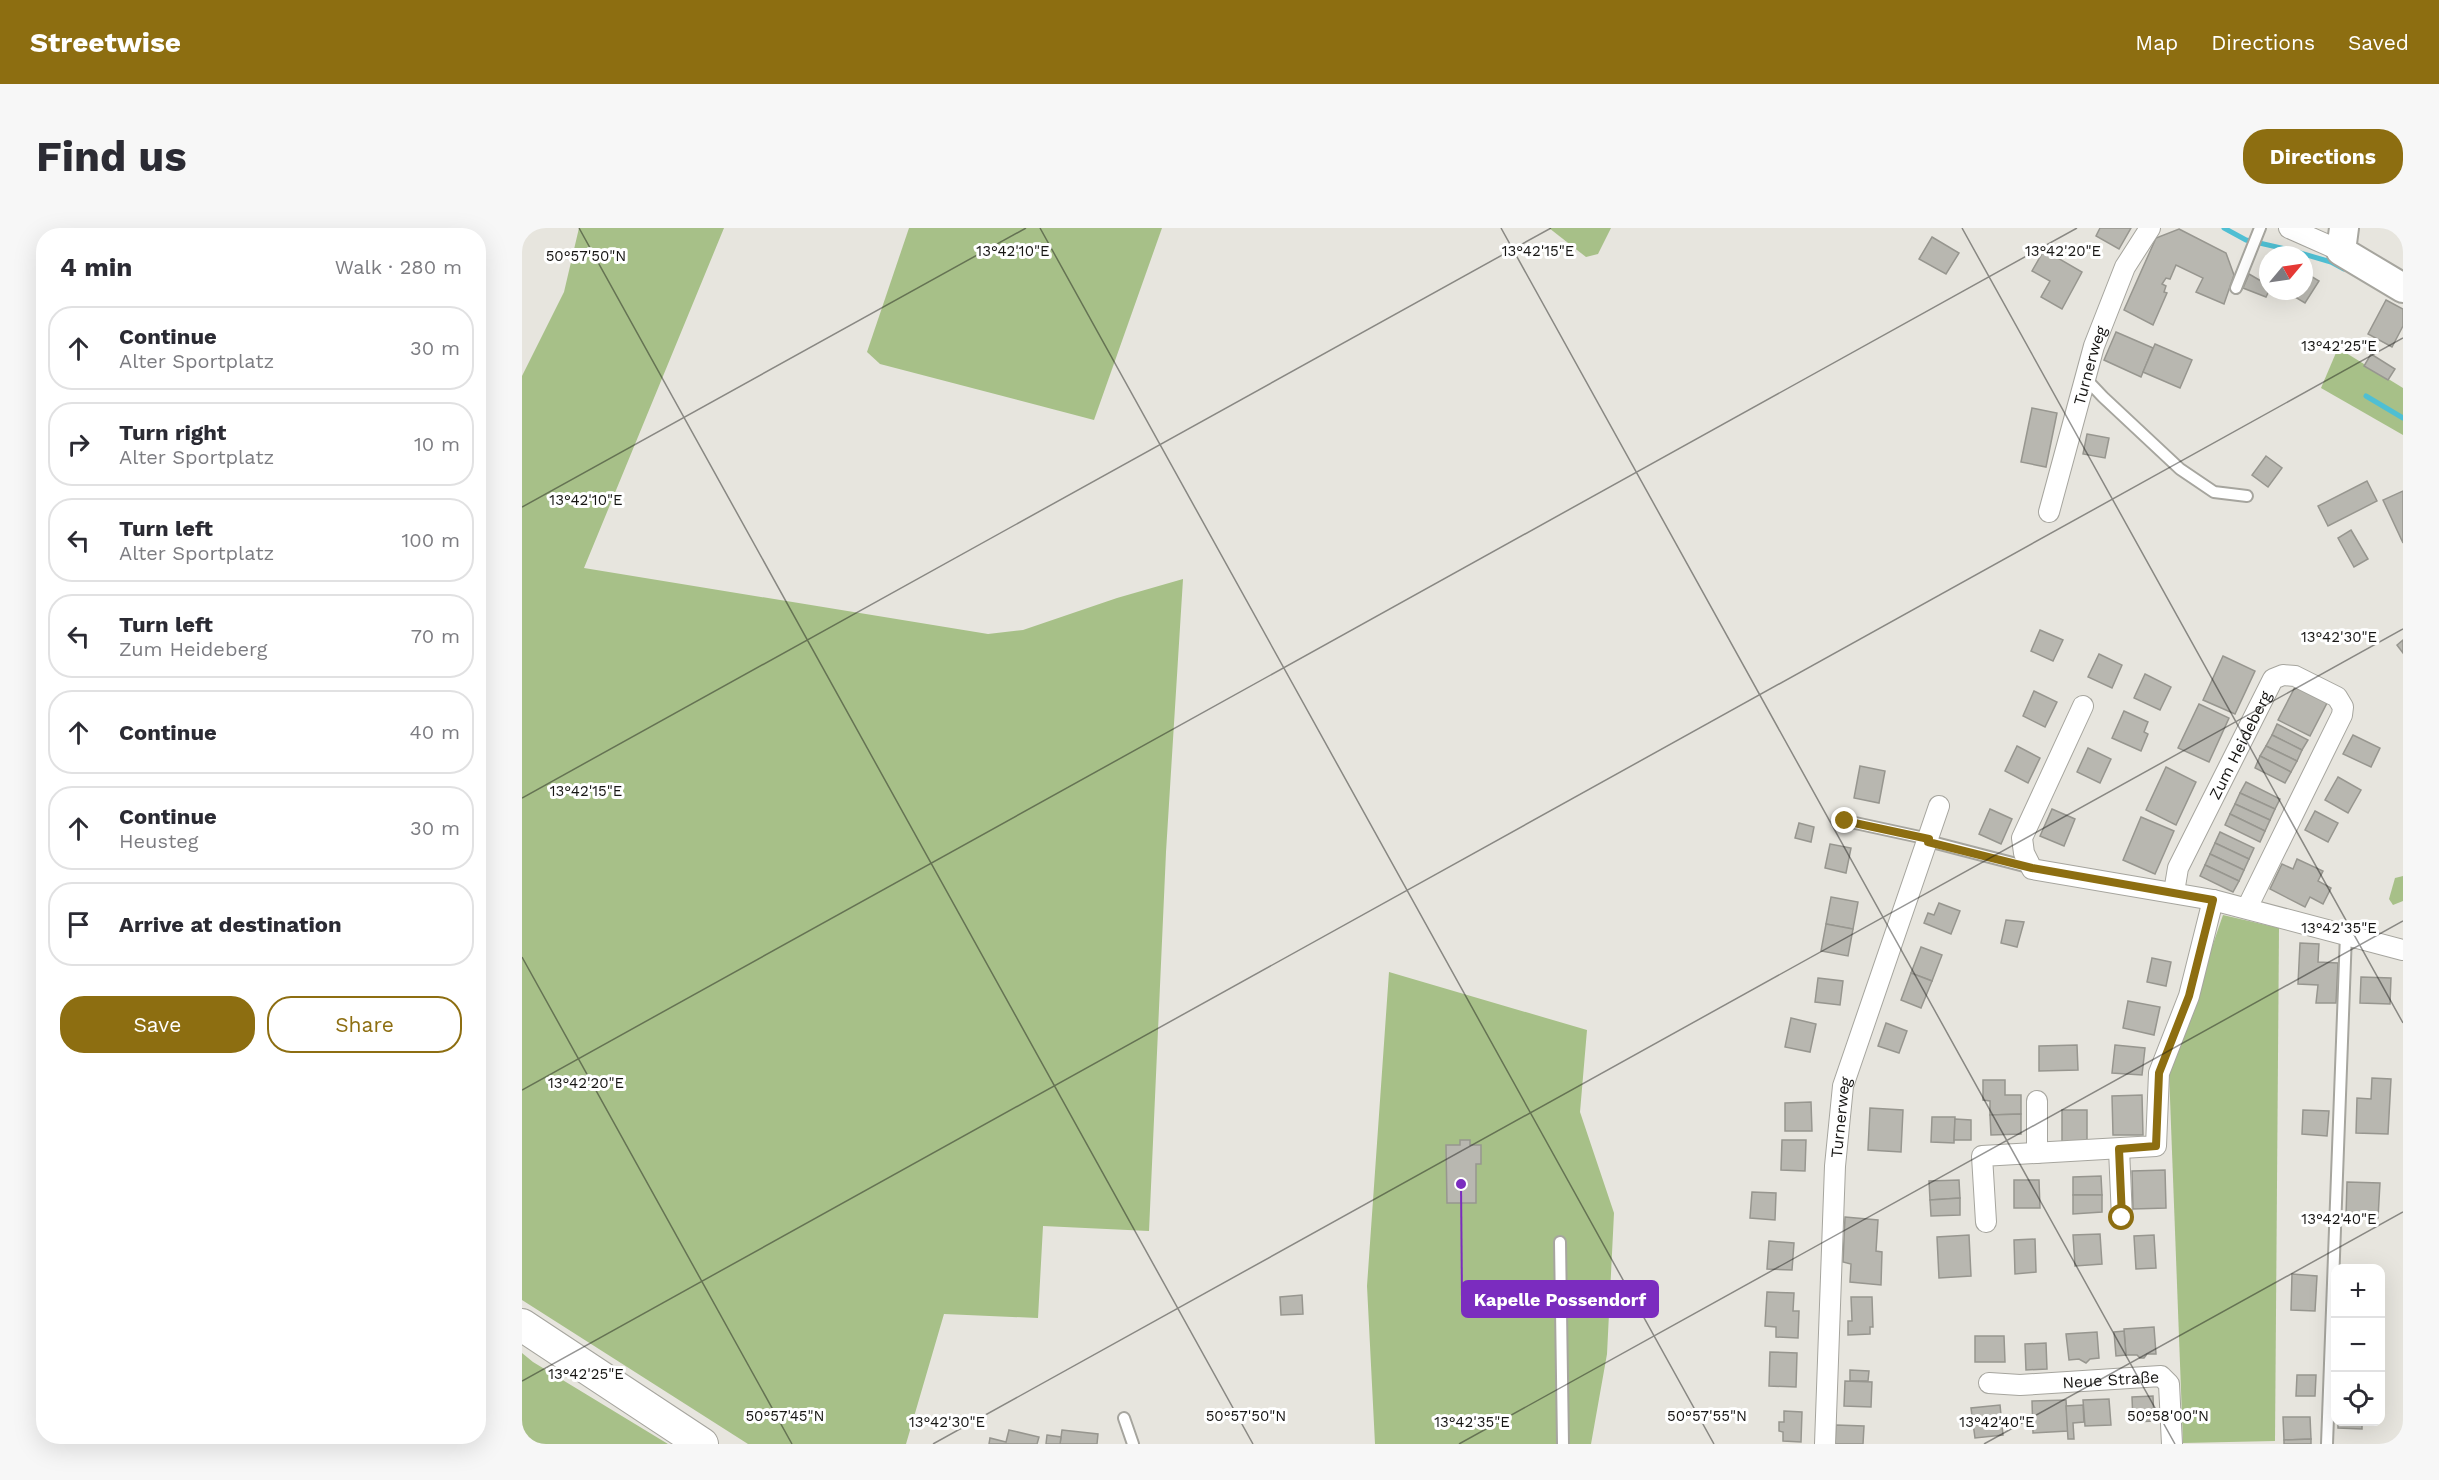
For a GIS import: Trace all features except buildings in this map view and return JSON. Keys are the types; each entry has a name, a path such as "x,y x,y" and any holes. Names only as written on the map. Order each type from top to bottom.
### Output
{"main road":[{"path":"522,1325 702,1444"}],"street":[{"name":"Turnerweg","path":"2049,512 2094,346 2125,267 2150,228"},
{"path":"2289,228 2342,240 2403,288"},
{"name":"Zum Heideberg","path":"2174,892 2178,868 2273,680 2283,675 2295,676 2337,697 2343,707 2343,715 2247,908"},
{"path":"2083,706 2022,838 2024,853 2032,868 2213,900 2403,950"},
{"name":"Turnerweg","path":"1825,1444 1835,1166 1843,1086 1939,806"},
{"path":"1986,1222 1982,1156 2156,1146 2159,1073 2189,996 2213,900"},
{"path":"2037,1101 2037,1153"},
{"path":"2119,1149 2122,1218"},
{"name":"Neue Straße","path":"1989,1383 2020,1385 2161,1376 2169,1384 2172,1444"}],"lane":[{"path":"2236,288 2257,236"},
{"path":"2085,378 2180,469 2214,492 2247,496"},
{"path":"1845,821 1928,840 2032,868"},
{"path":"2327,1444 2346,934"},
{"path":"1560,1242 1563,1444"},
{"path":"1124,1418 1133,1444"}],"green space":[{"path":"579,228 724,228 584,568 988,634 1023,630 1117,598 1183,579 1166,852 1149,1231 1043,1226 1038,1318 944,1314 906,1444 748,1444 522,1300 522,376 564,292"},
{"path":"909,228 1162,228 1094,420 880,364 867,352"},
{"path":"1549,228 1611,228 1598,254 1586,257"},
{"path":"2338,348 2403,388 2403,435 2321,388"},
{"path":"2403,876 2403,901 2393,905 2389,899 2395,878"},
{"path":"2223,915 2279,928 2275,1441 2183,1443 2169,1072"},
{"path":"1389,972 1587,1030 1580,1112 1614,1213 1607,1354 1591,1444 1375,1444 1367,1286"},
{"path":"522,1353 533,1362 668,1444 522,1444"}],"waterway":[{"path":"2224,228 2246,240 2331,262 2344,269"},
{"path":"2366,396 2403,418"}],"place":[{"name":"Kapelle Possendorf","path":"1461,1184"}],"route":[{"path":"1845,821 1929,839 1928,842 2032,868 2213,900 2189,996 2159,1073 2156,1146 2119,1149 2122,1218"}]}
